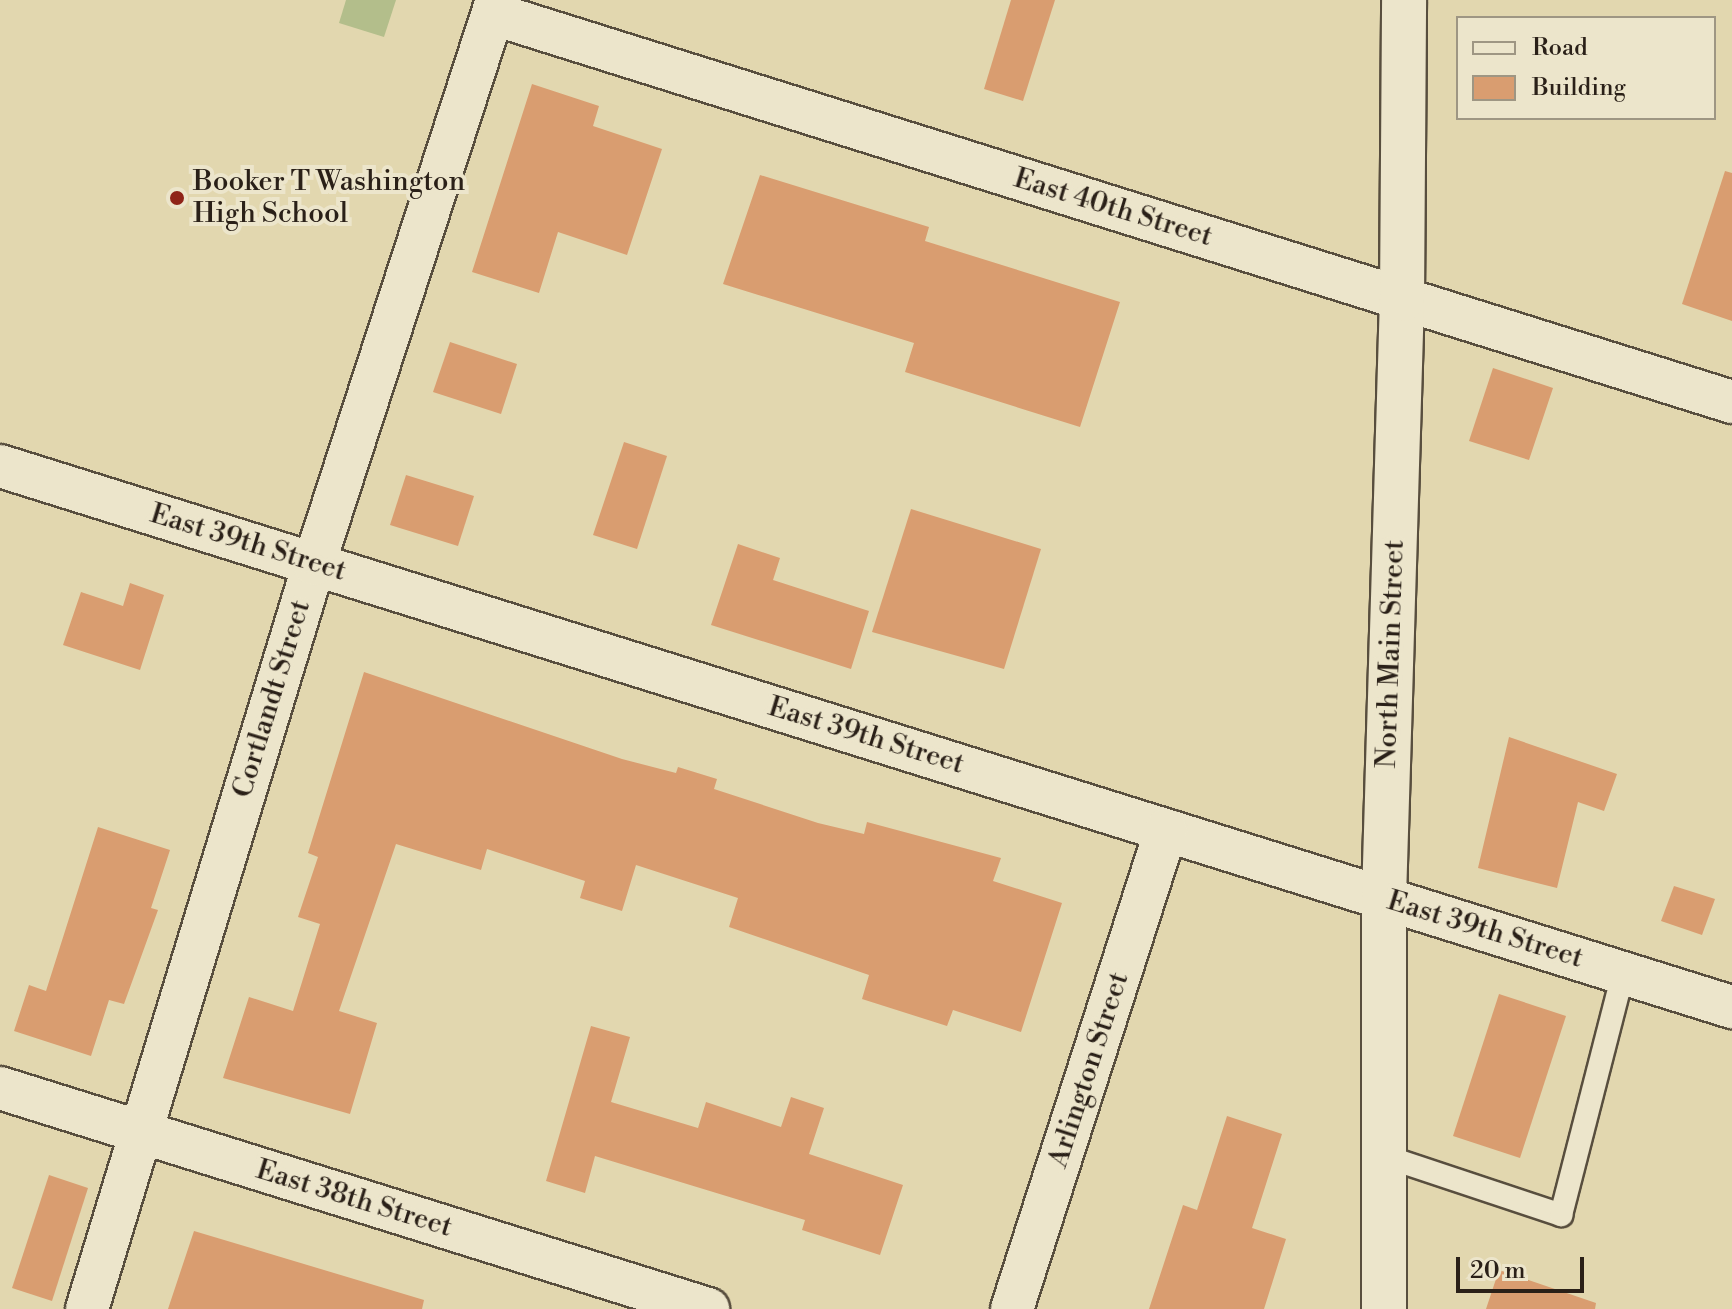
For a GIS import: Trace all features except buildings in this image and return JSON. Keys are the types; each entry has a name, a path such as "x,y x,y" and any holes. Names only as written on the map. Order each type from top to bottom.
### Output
{"main road":[{"name":"North Main Street","path":"1384,1309 1384,898 1402,299 1404,0"}],"street":[{"name":"East 40th Street","path":"496,7 1732,402"},
{"name":"Cortlandt Street","path":"87,1309 314,564 496,7"},
{"name":"East 39th Street","path":"0,466 1732,1007"},
{"name":"Arlington Street","path":"1012,1309 1166,830"},
{"name":"East 38th Street","path":"0,1088 708,1309"}],"lane":[{"path":"1384,1156 1561,1215 1623,973"}],"green space":[{"path":"346,0 396,0 384,37 339,23"}],"place":[{"name":"Booker T Washington High School","path":"177,198"}]}
